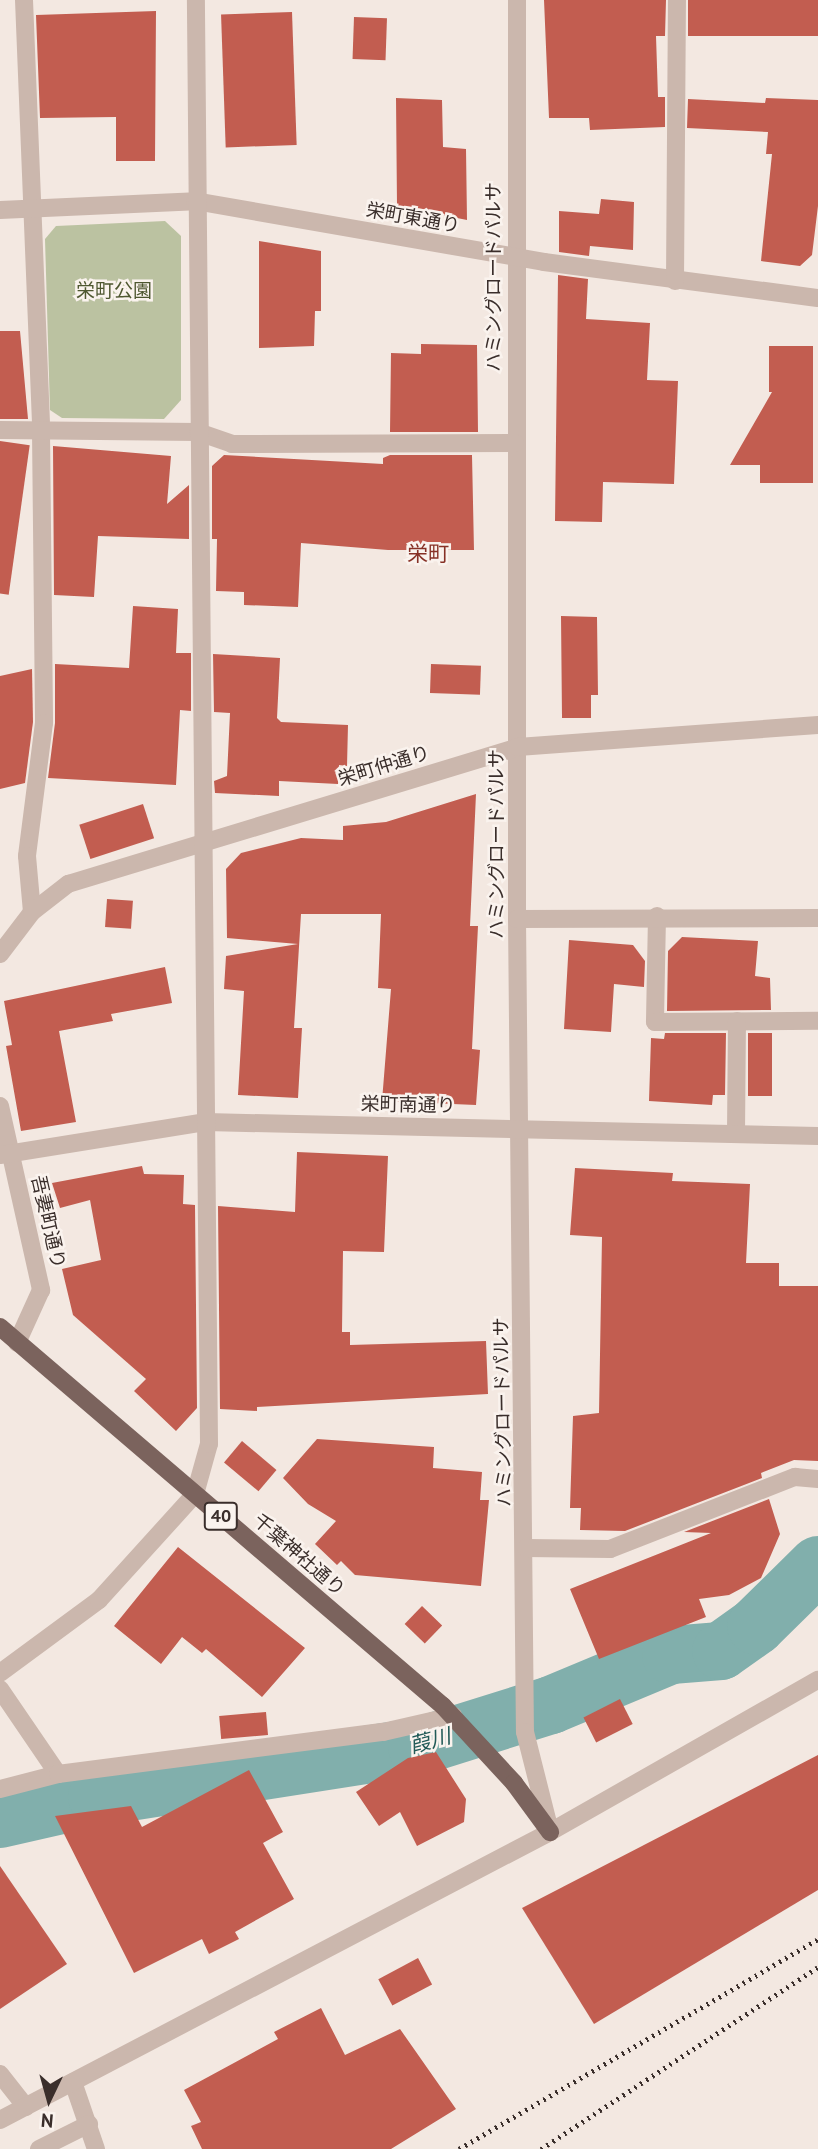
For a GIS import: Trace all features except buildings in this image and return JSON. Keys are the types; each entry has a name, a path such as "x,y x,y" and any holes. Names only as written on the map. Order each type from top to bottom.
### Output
{"main road":[{"name":"千葉神社通り","path":"0,1327 448,1711"},
{"name":"40","path":"448,1711 479,1743 550,1832"}],"street":[{"path":"24,0 41,431 44,723 27,856 32,912"},
{"path":"0,1673 99,1600 195,1494 209,1444 195,201 196,0"},
{"name":"ハミングロードパルサ","path":"517,0 514,257 517,919 526,1548 525,1732 550,1832"},
{"path":"675,281 677,0"},
{"name":"栄町東通り","path":"0,210 195,201 514,257 675,281 818,298"},
{"path":"0,430 198,432 232,444 515,443"},
{"name":"栄町仲通り","path":"0,954 32,912 68,884 518,747 818,725"},
{"path":"517,919 657,916 818,918"},
{"path":"657,916 655,1022 818,1021"},
{"path":"736,1133 737,1021"},
{"name":"吾妻町通り","path":"0,1106 5,1154 41,1290 17,1343"},
{"name":"栄町南通り","path":"5,1154 206,1122 818,1136"},
{"path":"526,1548 610,1549 795,1477 818,1479"},
{"path":"0,2120 550,1832 818,1680"},
{"path":"0,1689 58,1774"},
{"path":"0,1789 58,1774 404,1728 448,1711"},
{"path":"0,2074 26,2107"},
{"path":"73,2082 96,2149"},
{"path":"40,2149 89,2124"}],"green space":[{"name":"栄町公園","path":"165,221 181,236 181,400 164,419 62,418 50,410 45,239 56,226"}],"waterway":[{"name":"葭川","path":"0,1819 97,1797 417,1747 551,1705 671,1655 721,1651 756,1626 818,1565"}],"railway":[{"path":"459,2149 818,1939"},
{"path":"541,2149 818,1967"}],"district":[{"name":"栄町","path":"428,554"}]}
